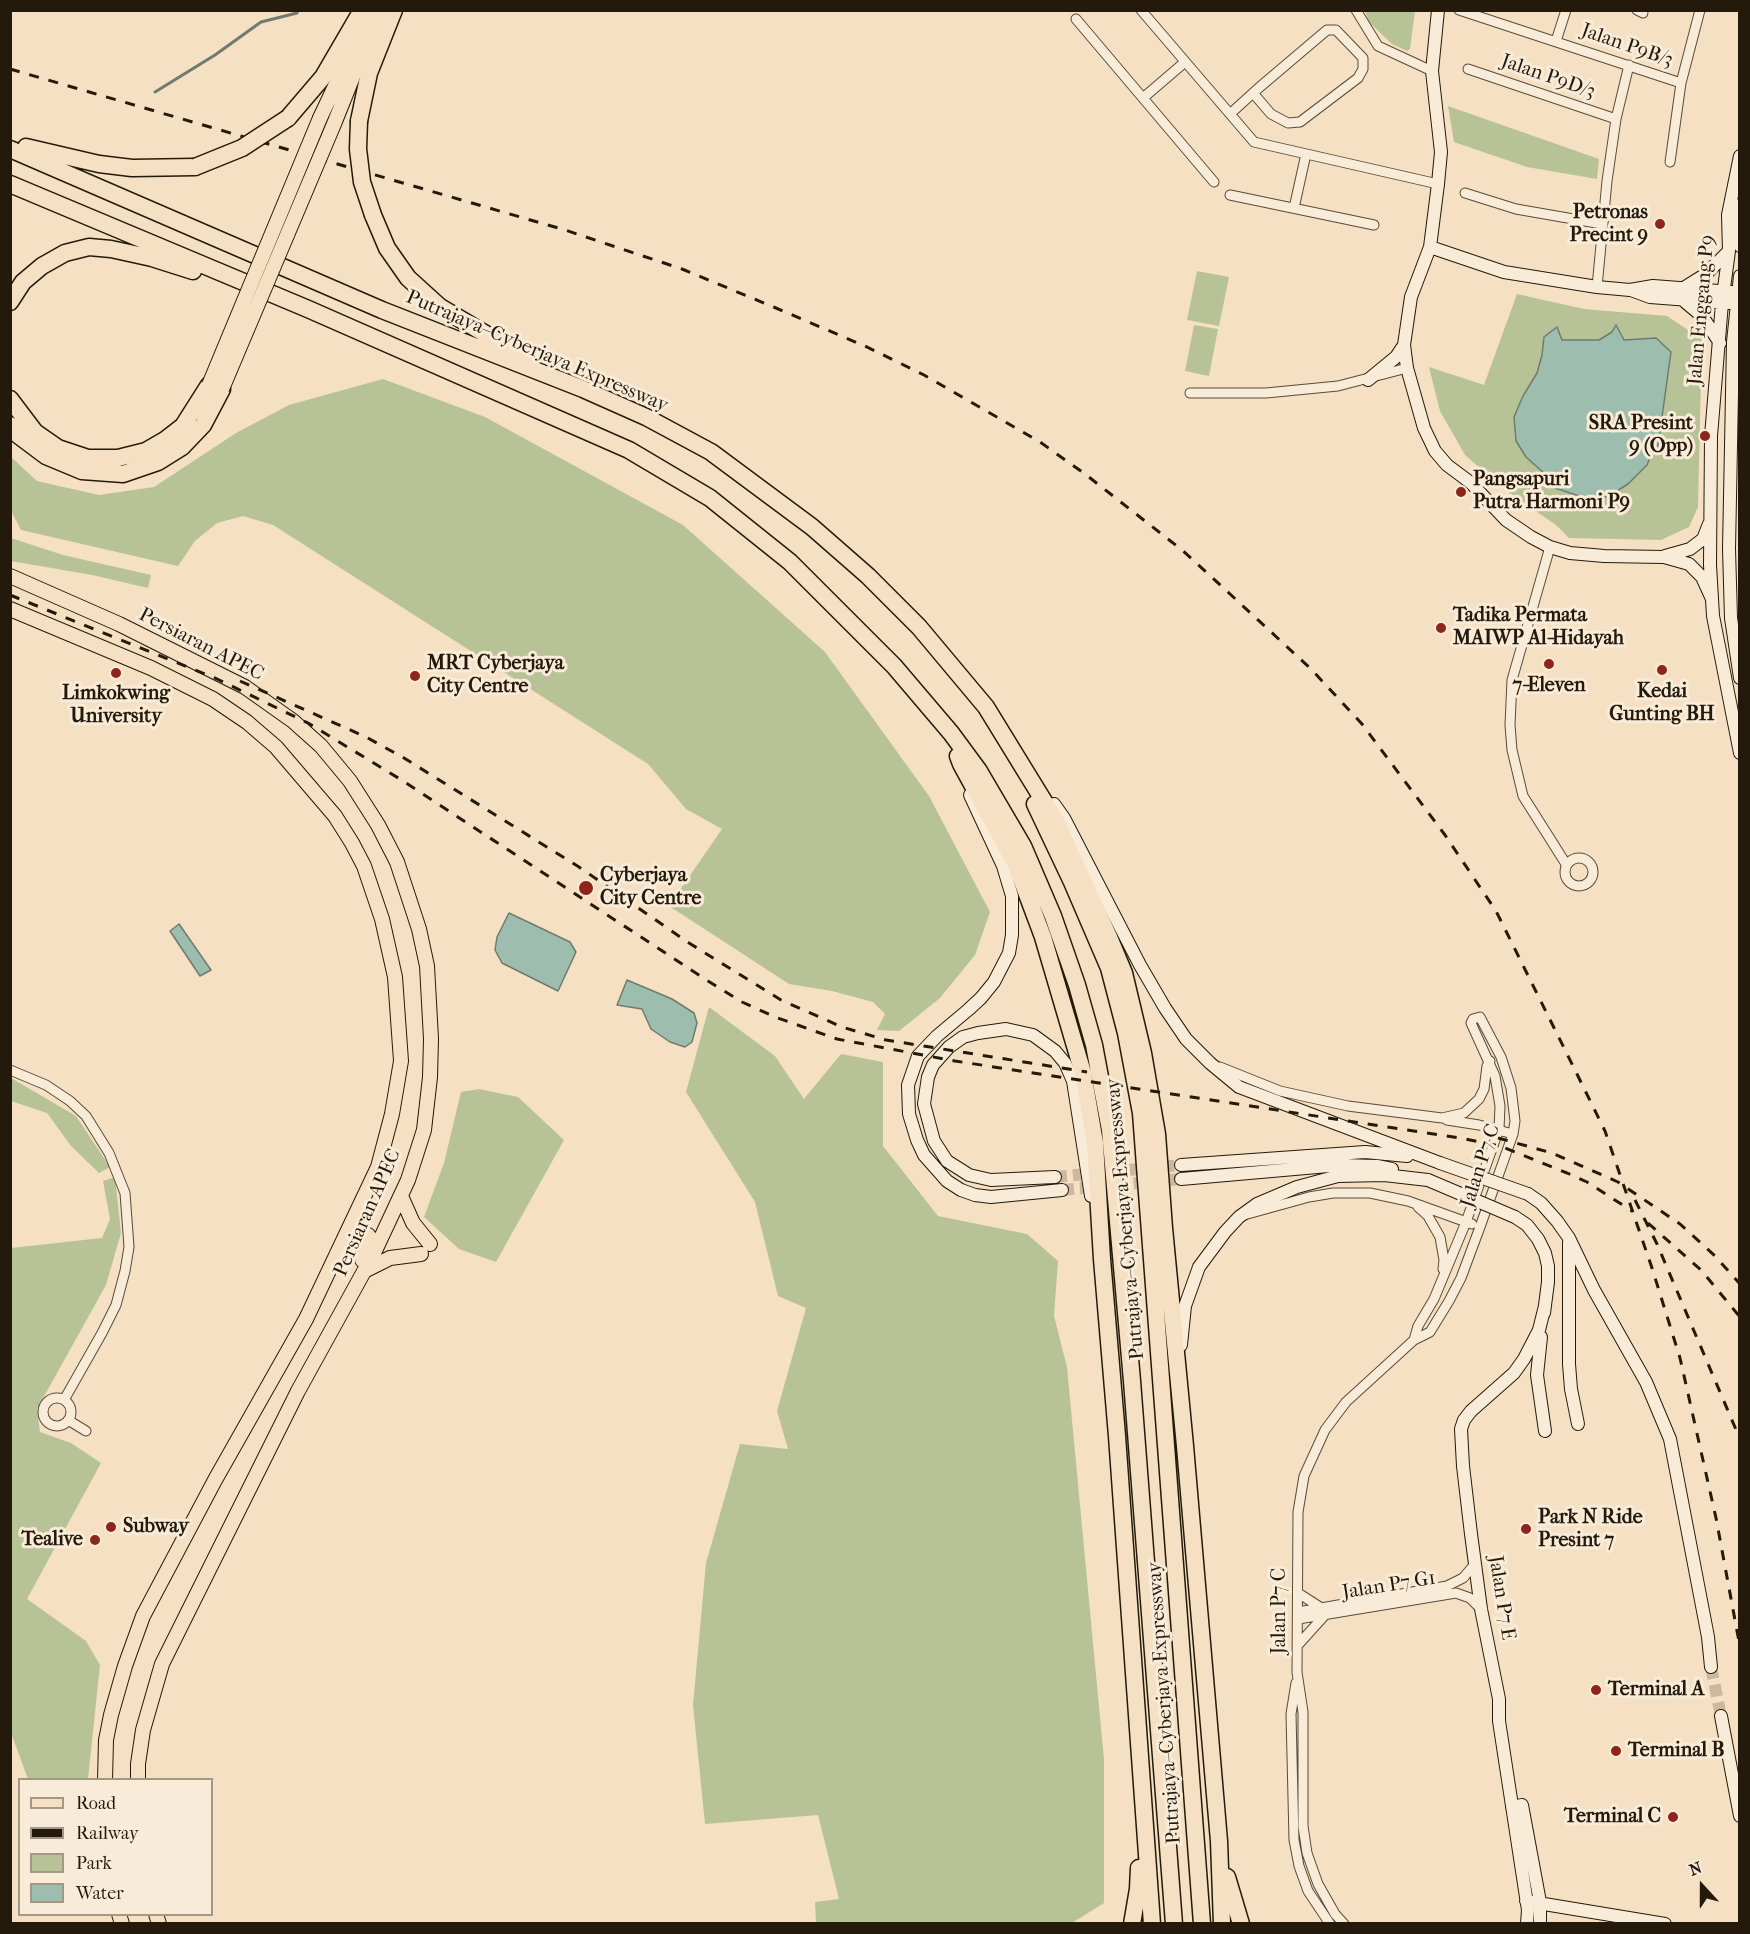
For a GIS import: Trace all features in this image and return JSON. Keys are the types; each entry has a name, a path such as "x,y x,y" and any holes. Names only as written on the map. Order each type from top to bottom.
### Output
{"highway":[{"path":"10,144 99,164 132,168 195,167 243,148 288,118 323,76 362,10"},
{"path":"394,10 369,73 359,121 358,149 362,182 387,248 408,278 440,307 582,389"},
{"name":"Putrajaya–Cyberjaya Expressway","path":"10,149 382,310 582,389 646,417 711,452 812,527 868,576 919,627 961,682 1032,797 1072,882 1108,968 1126,1033 1141,1113 1147,1180 1202,1923"},
{"name":"Putrajaya–Cyberjaya Expressway","path":"10,184 308,309 629,450 710,498 790,562 894,666 951,733 979,771 1023,846 1038,879 1077,985 1094,1045 1110,1130 1173,1923"},
{"path":"10,302 23,282 42,267 65,253 89,247 111,249 152,258 308,309"},
{"path":"10,399 35,432 58,448 88,458 118,458 146,451 165,440 183,426 216,387"},
{"path":"10,425 18,435 46,456 82,471 123,474 158,462 182,447 203,426 216,387"},
{"path":"919,627 986,707 1056,821 1124,973 1134,1013 1157,1134 1219,1841 1222,1923"},
{"path":"951,733 961,764 1016,865 1043,937 1083,1073 1095,1143 1152,1923"},
{"path":"1132,1923 1139,1873 1140,1768"},
{"path":"1219,1841 1241,1923"}],"main road":[{"path":"216,387 320,118 371,10"},
{"path":"216,387 334,124 366,44 385,10"},
{"name":"Persiaran APEC","path":"10,576 119,624 245,687 293,720 321,746 350,781 378,825 397,862 419,929 428,966 431,1039 424,1130 408,1180 366,1270 298,1391 162,1664 143,1730 138,1778"},
{"name":"Persiaran APEC","path":"10,609 151,668 213,699 247,722 276,747 335,816 364,866 382,919 395,976 400,1061 392,1114 378,1167 306,1320 215,1480 143,1616 111,1715 106,1740 105,1778"},
{"path":"366,1270 390,1258 425,1249 401,1196"},
{"path":"306,1320 319,1307 357,1235 365,1233 370,1238 368,1248 335,1314 333,1328"}],"street":[{"path":"1141,10 1254,142 1438,184"},
{"path":"1356,10 1378,46 1432,71"},
{"path":"1438,10 1432,71 1440,152 1438,184 1430,247 1411,297 1404,345 1407,368 1424,428 1435,451 1447,465 1471,483 1506,520 1531,537 1550,547 1570,553 1664,557 1689,564 1702,577 1712,599"},
{"name":"Jalan P9B/3","path":"1459,10 1681,83"},
{"path":"1556,41 1566,10"},
{"path":"1670,162 1681,83 1700,10"},
{"path":"1076,19 1214,182"},
{"path":"1230,114 1253,93 1327,30 1336,30 1363,58 1364,69 1358,78 1300,122 1288,123 1271,114 1253,93"},
{"path":"1363,58 1378,46"},
{"path":"1143,98 1185,62"},
{"path":"1598,287 1602,224 1616,119 1629,65"},
{"name":"Jalan P9D/3","path":"1468,69 1616,119"},
{"path":"1294,208 1306,154"},
{"name":"Jalan Enggang P9","path":"1734,248 1728,215 1740,156"},
{"path":"1465,193 1516,209 1602,224"},
{"path":"1230,195 1374,225"},
{"name":"Jalan Enggang P9","path":"1740,205 1734,248 1723,297 1731,338 1729,549 1731,618 1740,678"},
{"path":"1430,247 1504,272 1630,290 1650,297 1682,295 1739,298"},
{"path":"1682,295 1734,248"},
{"name":"Jalan Enggang P9","path":"1740,276 1739,298 1712,436 1710,520 1712,599 1716,635 1740,753"},
{"path":"1682,295 1702,316 1731,338"},
{"path":"1368,380 1396,357 1404,345"},
{"path":"1190,393 1266,393 1338,386 1407,368"},
{"path":"1664,557 1690,549 1702,538 1710,520"},
{"path":"1550,547 1512,680 1510,725 1512,750 1523,796 1566,864"},
{"path":"986,707 1064,818 1140,965 1165,1008 1186,1039 1210,1063 1239,1087 1528,1194 1541,1203 1557,1221 1569,1238 1594,1290 1646,1382 1670,1439 1708,1637 1711,1667"},
{"path":"961,764 972,801 1008,880 1012,896 1012,935 1009,953 994,982 968,1010 937,1036 918,1056 908,1085 909,1114 924,1155 947,1181 961,1190 991,1197 1062,1190"},
{"name":"Jalan P7 C","path":"1330,1923 1308,1891 1299,1866 1294,1840 1291,1714 1297,1672 1298,1512 1304,1476 1325,1430 1346,1402 1414,1340 1430,1332 1449,1301 1480,1227 1513,1134 1514,1107 1511,1088 1501,1058 1482,1020 1478,1017 1471,1023 1490,1061 1498,1091 1500,1117 1498,1129 1466,1222 1434,1299 1418,1326 1414,1340"},
{"path":"1055,1177 991,1180 969,1174 947,1161 934,1141 924,1104 928,1077 933,1065 949,1047 963,1037 992,1029 1013,1030 1033,1035 1045,1043 1065,1063 1073,1081 1102,1259"},
{"path":"1430,1118 1464,1113 1479,1099 1484,1089 1487,1066 1490,1061 1501,1058"},
{"path":"1210,1063 1280,1090 1348,1106 1498,1129 1513,1134"},
{"path":"10,1070 46,1084 86,1116 113,1161 126,1192 129,1247 116,1305 64,1400"},
{"path":"1181,1165 1365,1152 1393,1153 1440,1163"},
{"path":"1181,1179 1355,1165 1398,1170 1428,1180 1515,1217 1527,1225 1538,1239 1548,1266 1537,1375 1545,1431"},
{"path":"1185,1446 1181,1343 1185,1306 1199,1267 1225,1232 1239,1217 1257,1204 1315,1181 1338,1176 1384,1175 1428,1180"},
{"path":"1239,1217 1309,1197 1333,1193 1370,1193 1408,1201 1480,1227"},
{"path":"1408,1201 1428,1216 1437,1231 1444,1260 1441,1280"},
{"path":"1569,1238 1569,1364 1578,1424"},
{"name":"Jalan P7 E","path":"1540,1923 1540,1902 1499,1721 1499,1699 1481,1609 1463,1466 1461,1429 1464,1420 1514,1373 1524,1359 1539,1330 1545,1306"},
{"path":"51,1399 64,1400 68,1403 71,1412 68,1420 56,1425 47,1422 43,1414 45,1405 51,1399"},
{"path":"68,1420 86,1431"},
{"name":"Jalan P7 G1","path":"1324,1612 1447,1586 1463,1578 1475,1564"},
{"path":"1297,1647 1324,1612 1298,1593"},
{"name":"Jalan P7 G1","path":"1298,1615 1456,1593 1470,1598 1481,1609"},
{"name":"Jalan P7 C","path":"1297,1672 1303,1712 1306,1852 1318,1884 1335,1914 1344,1923"},
{"path":"1721,1716 1740,1816"},
{"name":"Jalan P7 E","path":"1517,1806 1527,1923"},
{"path":"1526,1901 1665,1923"}],"green space":[{"path":"1365,11 1415,11 1410,49 1407,51 1392,44 1369,22"},
{"path":"1448,106 1599,159 1597,179 1527,167 1454,142"},
{"path":"1197,271 1229,277 1219,326 1187,320"},
{"path":"1517,294 1584,309 1667,316 1702,336 1698,507 1689,527 1661,540 1569,538 1556,525 1505,490 1465,455 1440,411 1429,367 1484,385"},
{"path":"1194,325 1218,329 1209,376 1185,371"},
{"path":"383,379 485,417 683,525 825,652 929,796 990,912 975,955 940,998 899,1031 877,1030 885,1014 873,1002 832,991 789,984 669,906 722,829 686,809 648,764 273,525 243,516 217,523 195,541 178,566 21,530 11,511 11,457 37,481 99,495 154,487 236,433 289,405"},
{"path":"11,538 63,555 151,575 148,588 92,575 11,561"},
{"path":"709,1007 775,1056 804,1099 841,1054 883,1062 883,1146 938,1216 1027,1234 1058,1261 1054,1316 1067,1367 1104,1760 1104,1903 1072,1923 816,1923 815,1902 839,1899 818,1815 705,1824 693,1705 706,1563 740,1444 788,1449 777,1411 806,1308 778,1296 755,1202 686,1092"},
{"path":"11,1078 76,1116 110,1167 99,1173 71,1146 47,1113 11,1101"},
{"path":"479,1089 518,1097 564,1140 496,1262 459,1249 424,1217 444,1163 461,1092"},
{"path":"115,1177 121,1233 106,1285 37,1409 40,1432 71,1443 101,1463 27,1599 86,1641 100,1665 88,1778 28,1778 11,1733 11,1248 102,1238 110,1219 103,1181"}],"water":[{"path":"1616,325 1624,340 1656,338 1671,352 1658,446 1647,465 1628,484 1609,496 1591,500 1555,488 1546,475 1526,457 1516,441 1514,417 1537,373 1544,337 1557,327 1562,340 1599,340 1612,332"},
{"path":"509,913 570,942 576,952 558,991 502,963 495,950 497,937"},
{"path":"179,924 211,970 200,976 170,931"},
{"path":"627,980 672,999 694,1013 697,1023 692,1042 685,1047 670,1042 651,1029 642,1009 617,1005"}],"waterway":[{"path":"155,92 215,55 261,22 297,13 298,10"}],"tunnel":[{"path":"1055,1177 1181,1165"},
{"path":"1062,1190 1181,1179"},
{"path":"1711,1667 1721,1716"}],"railway":[{"path":"10,69 565,230 682,269 867,347 924,375 1040,442 1182,550 1311,669 1362,724 1445,835 1496,911 1605,1131 1652,1268 1680,1358 1716,1518 1740,1647"},
{"path":"10,595 215,678 308,723 400,779 708,981 742,1002 775,1017 837,1039 955,1061 1500,1146 1587,1182 1632,1211"},
{"path":"240,681 366,737 404,758 579,867 689,943 781,1000 842,1027 886,1040 1087,1072"},
{"path":"1498,1138 1552,1153 1618,1182 1680,1224 1715,1256 1740,1284"},
{"path":"1635,1200 1657,1244 1740,1439"},
{"path":"1648,1223 1701,1270 1740,1317"}],"place":[{"name":"Petronas Precint 9","path":"1660,224"},
{"name":"SRA Presint 9 (Opp)","path":"1705,436"},
{"name":"Pangsapuri Putra Harmoni P9","path":"1461,492"},
{"name":"Tadika Permata MAIWP Al-Hidayah","path":"1441,628"},
{"name":"7-Eleven","path":"1549,664"},
{"name":"Kedai Gunting BH","path":"1662,670"},
{"name":"Limkokwing University","path":"116,673"},
{"name":"MRT Cyberjaya City Centre","path":"415,676"},
{"name":"Cyberjaya City Centre","path":"586,888"},
{"name":"Subway","path":"111,1527"},
{"name":"Park N Ride Presint 7","path":"1526,1529"},
{"name":"Tealive","path":"95,1540"},
{"name":"Terminal A","path":"1596,1690"},
{"name":"Terminal B","path":"1616,1751"},
{"name":"Terminal C","path":"1673,1817"}]}
